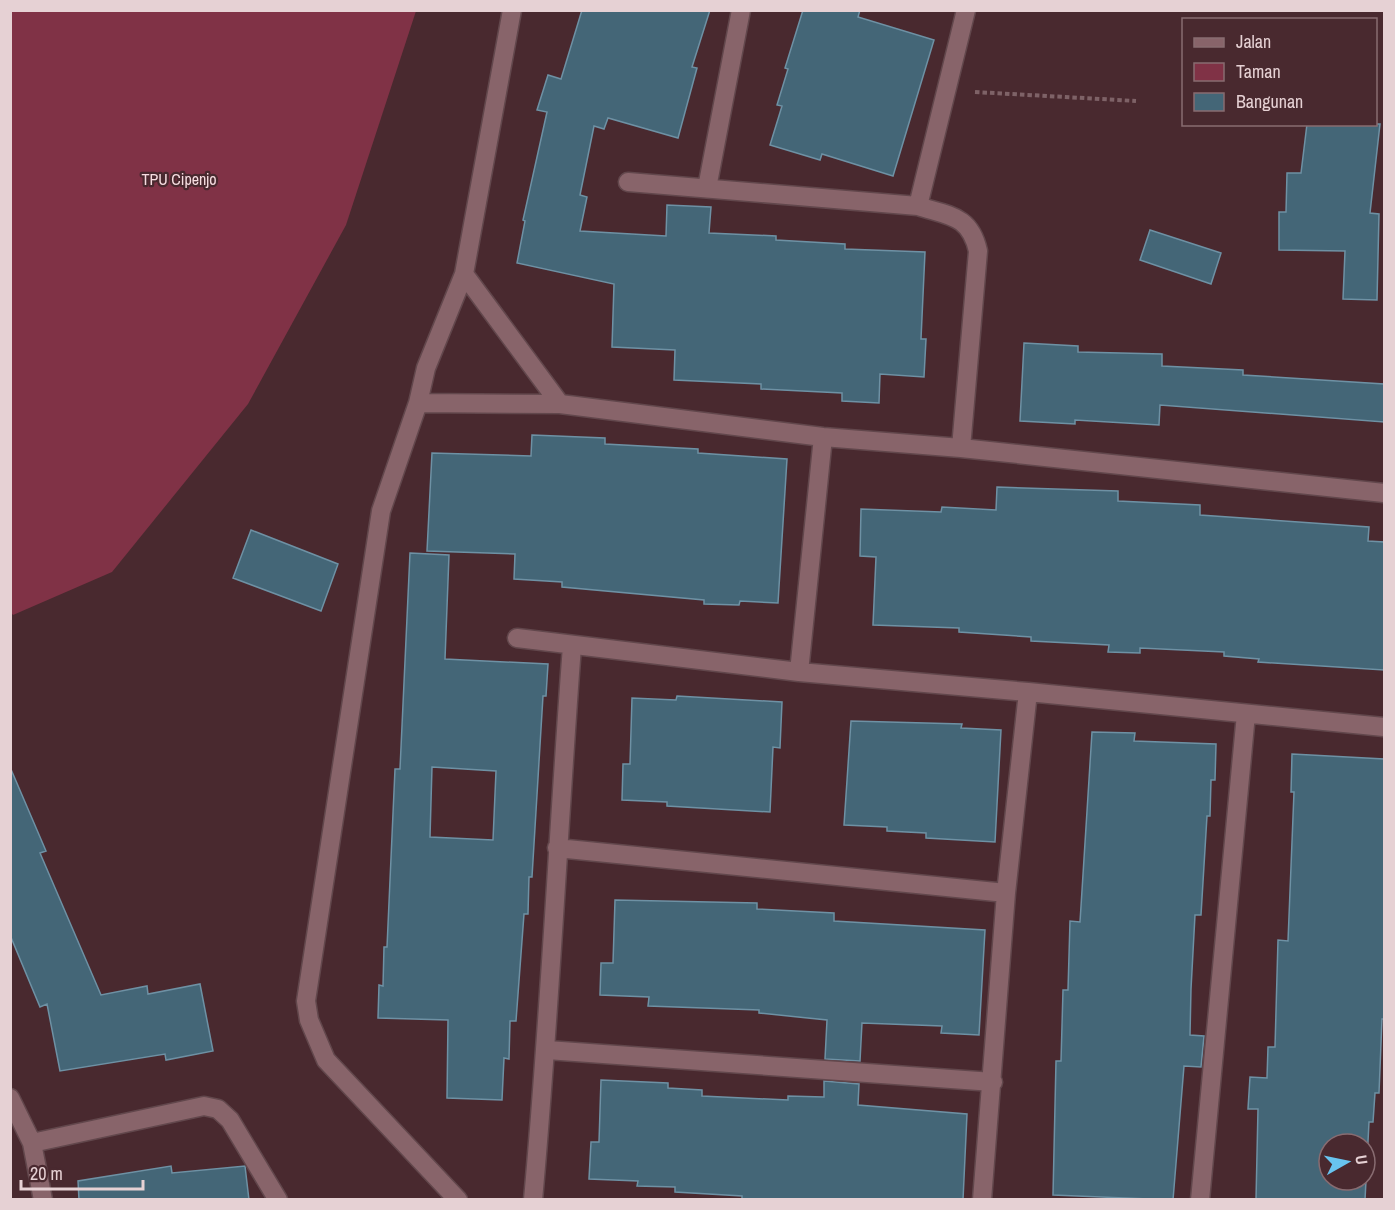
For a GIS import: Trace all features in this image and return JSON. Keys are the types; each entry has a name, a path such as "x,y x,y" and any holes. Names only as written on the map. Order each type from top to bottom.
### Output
{"street":[{"path":"458,1200 326,1060 309,1020 306,1001 381,512 418,403 426,368 464,274 512,10"},
{"path":"706,188 741,10"},
{"path":"918,206 966,10"},
{"path":"628,182 918,206 962,219 974,234 978,252 961,448"},
{"path":"464,274 560,404"},
{"path":"418,403 560,404 823,437 961,448 1384,493"},
{"path":"799,672 823,437"},
{"path":"517,638 799,672 1384,727"},
{"path":"533,1200 547,1050 557,848 572,646"},
{"path":"982,1200 1006,893 1028,692"},
{"path":"1200,1200 1246,714"},
{"path":"557,848 1006,893"},
{"path":"547,1050 993,1082"},
{"path":"10,1098 33,1143 43,1200"},
{"path":"33,1143 204,1106 218,1109 230,1120 278,1200"}],"path":[{"path":"947,90 1136,101"}],"green space":[{"name":"TPU Cipenjo","path":"10,11 416,11 346,225 248,404 112,572 13,615 10,611"}],"building":[{"path":"582,10 710,10 692,67 697,68 678,138 608,118 604,129 594,126 580,195 587,197 580,231 666,236 667,205 711,207 709,233 776,236 776,240 845,244 845,249 925,252 921,339 926,339 924,377 880,374 879,403 842,401 842,393 761,389 761,384 674,380 675,350 612,347 614,284 517,263 525,221 523,220 547,112 537,110 548,75 561,79"},
{"path":"803,10 860,10 858,17 934,40 893,176 822,154 820,160 770,145 782,106 777,105 788,69 785,68"},
{"path":"1380,124 1370,213 1379,214 1377,300 1343,299 1345,251 1279,250 1279,212 1286,212 1287,173 1301,173 1307,126 1377,126"},
{"path":"1150,230 1221,253 1211,284 1140,260"},
{"path":"1024,343 1078,346 1078,352 1162,354 1162,366 1243,370 1243,375 1384,384 1384,422 1160,405 1159,425 1075,420 1075,424 1020,421"},
{"path":"532,435 605,438 605,444 698,449 698,453 787,459 778,603 740,601 739,605 704,604 704,600 562,587 562,582 514,579 515,554 427,551 432,453 531,456"},
{"path":"997,487 1118,491 1118,501 1200,505 1200,515 1369,527 1368,541 1384,542 1384,670 1258,662 1259,659 1224,656 1224,652 1140,648 1140,653 1108,652 1109,645 1031,641 1031,637 959,632 959,628 873,625 876,557 860,556 861,509 941,512 942,507 996,510"},
{"path":"251,530 338,564 321,611 233,578"},
{"path":"410,553 449,555 445,659 548,664 546,696 543,696 532,877 529,877 528,914 524,914 516,1021 510,1021 509,1059 504,1058 502,1100 447,1098 448,1020 378,1018 379,985 383,986 384,947 387,947 395,769 400,769","holes":["432,767 496,771 493,840 430,837"]},
{"path":"677,696 782,702 780,748 773,747 770,812 667,806 667,802 622,800 623,764 630,764 632,698 676,700"},
{"path":"851,721 962,724 961,728 1001,730 995,842 926,838 926,833 887,831 887,827 844,825"},
{"path":"1092,732 1135,733 1134,741 1216,744 1215,780 1211,780 1210,816 1207,816 1201,915 1195,915 1191,989 1190,1035 1204,1036 1201,1067 1184,1066 1173,1200 1053,1195 1056,1061 1061,1061 1063,990 1068,990 1070,921 1080,922"},
{"path":"1292,754 1384,759 1384,1019 1382,1019 1379,1093 1375,1093 1373,1122 1369,1122 1368,1132 1317,1132 1317,1192 1365,1192 1365,1200 1256,1200 1258,1109 1248,1109 1250,1077 1267,1078 1268,1047 1275,1047 1278,940 1288,941 1294,792 1291,792"},
{"path":"10,767 46,851 40,853 101,995 147,986 148,994 200,984 213,1051 166,1060 165,1054 60,1071 47,1004 40,1007 10,935"},
{"path":"615,900 757,903 757,909 834,913 834,921 985,930 979,1035 941,1033 942,1026 862,1023 860,1061 825,1059 827,1020 759,1013 759,1010 648,1006 649,997 600,995 601,963 613,963"},
{"path":"601,1080 668,1083 668,1088 702,1090 702,1096 788,1100 788,1096 824,1097 824,1081 859,1084 858,1105 967,1114 963,1200 742,1200 742,1196 675,1192 675,1187 637,1186 638,1181 589,1179 591,1142 599,1142"},
{"path":"171,1166 172,1173 245,1166 249,1200 79,1200 78,1181"}]}
